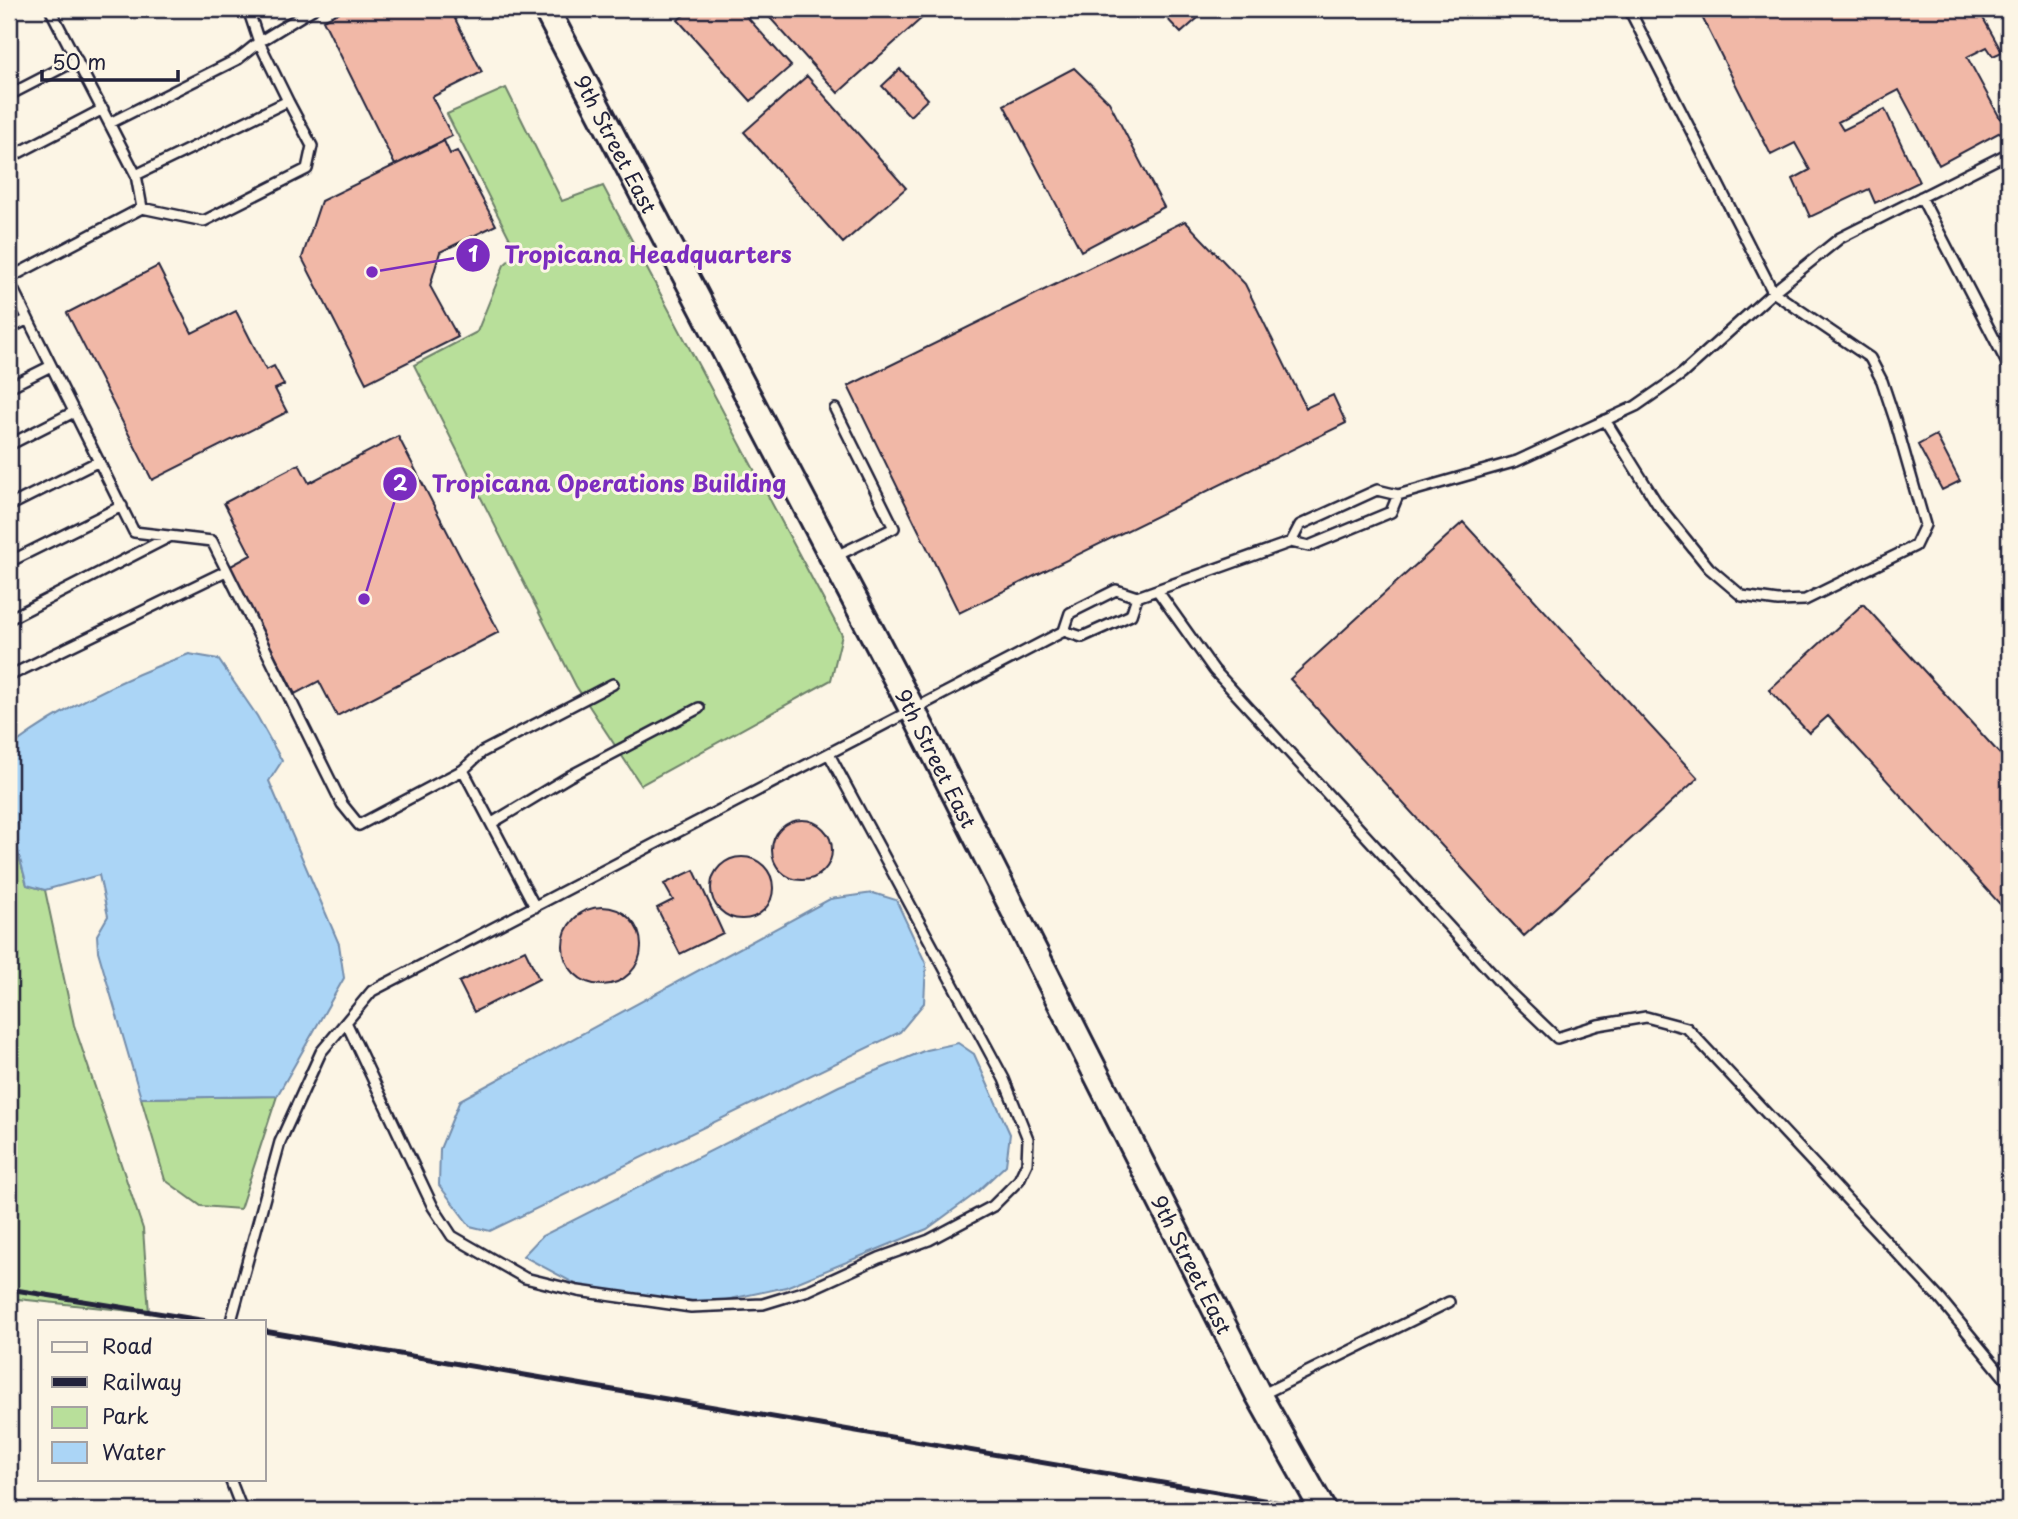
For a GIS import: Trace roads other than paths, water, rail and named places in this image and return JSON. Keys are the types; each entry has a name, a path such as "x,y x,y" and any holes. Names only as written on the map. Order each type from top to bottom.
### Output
{"street":[{"name":"9th Street East","path":"546,9 913,711 1259,1396 1323,1510"}],"lane":[{"path":"50,9 136,175 142,208"},
{"path":"248,9 259,42 312,146 307,169 204,221 142,208 9,279 134,532 212,541 342,804 359,825 463,770 482,752 613,684"},
{"path":"110,123 237,59 259,42 313,9"},
{"path":"1605,420 1658,505 1709,568 1742,596 1778,601 1805,600 1915,546 1926,524 1882,381 1870,358 1773,292 1629,9"},
{"path":"9,95 76,60"},
{"path":"136,175 288,101"},
{"path":"9,158 103,109"},
{"path":"1292,542 1300,525 1377,491 1398,495 1517,461 1636,406 1682,374 1773,292 1840,238 2009,153"},
{"path":"1920,197 2009,367"},
{"path":"9,329 28,319"},
{"path":"9,387 51,366"},
{"path":"833,558 894,528 835,409"},
{"path":"9,445 74,412"},
{"path":"9,506 99,461"},
{"path":"231,1320 280,1142 321,1052 372,992 830,756 1064,631 1070,613 1116,590 1137,597 1292,542 1309,546 1391,512 1398,495"},
{"path":"9,562 122,506"},
{"path":"9,619 169,536"},
{"path":"9,676 226,571"},
{"path":"1157,590 1214,670 1506,989 1557,1038 1598,1025 1646,1017 1687,1028 1941,1300 2009,1383"},
{"path":"1064,631 1082,637 1131,615 1137,597"},
{"path":"492,823 570,776 699,708"},
{"path":"346,1022 433,1207 452,1236 525,1278 578,1292 691,1307 762,1304 809,1290 879,1258 929,1240 993,1206 1019,1180 1027,1163 1028,1139 1004,1079 830,756"},
{"path":"463,770 536,907"},
{"path":"1259,1396 1450,1302"},
{"path":"230,1480 242,1510"}],"water":[{"path":"189,654 218,659 257,716 282,761 269,781 339,944 344,978 277,1096 141,1098 98,951 97,935 108,916 99,875 45,890 27,885 9,819 9,749 13,745 97,694 142,672"},
{"path":"873,893 896,900 926,964 924,1003 900,1032 490,1231 470,1226 439,1185 440,1149 460,1100 830,899"},
{"path":"958,1043 974,1054 1010,1134 1006,1165 975,1194 927,1229 786,1287 712,1303 583,1288 523,1256 542,1236 839,1086 926,1050"}],"railway":[{"path":"9,1289 201,1320"},
{"path":"266,1331 1323,1510"}],"place":[{"name":"Tropicana Headquarters","path":"372,272"},
{"name":"Tropicana Operations Building","path":"364,599"}]}
